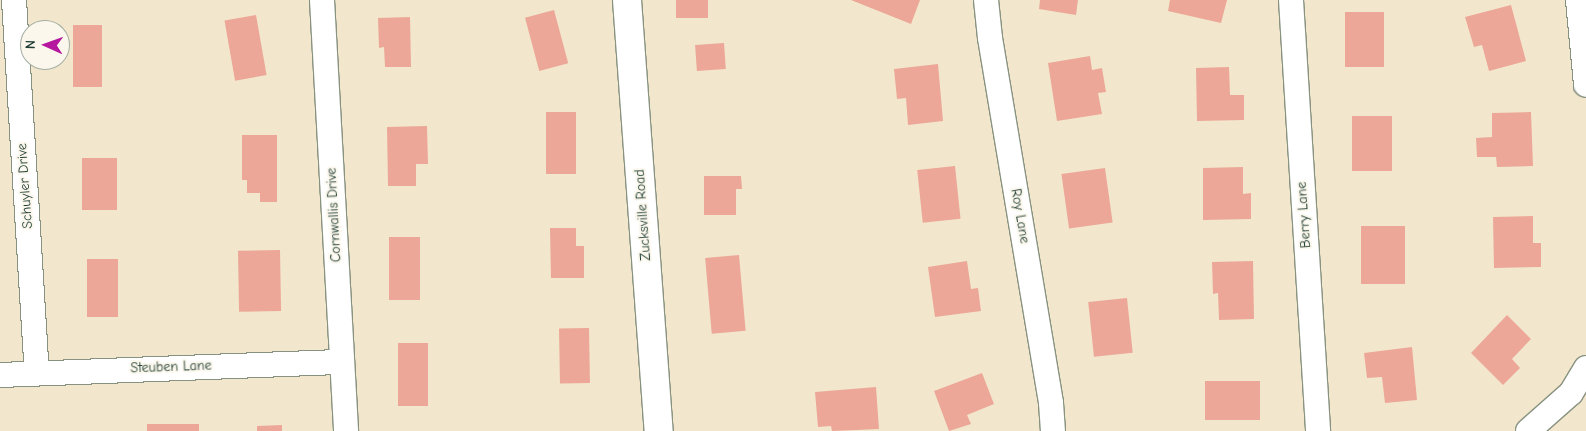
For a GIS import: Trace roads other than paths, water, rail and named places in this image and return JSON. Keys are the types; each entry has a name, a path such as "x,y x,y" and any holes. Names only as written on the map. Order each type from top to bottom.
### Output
{"street":[{"name":"Schuyler Drive","path":"14,0 37,372"},
{"name":"Cornwallis Drive","path":"322,0 346,431"},
{"name":"Zucksville Road","path":"627,0 659,431"},
{"name":"Roy Lane","path":"986,0 990,38 1051,403 1053,431"},
{"name":"Berry Lane","path":"1291,0 1318,431"},
{"path":"1578,0 1586,85"},
{"name":"Steuben Lane","path":"0,375 37,372 342,362"},
{"path":"1528,431 1571,393 1586,368"}]}
